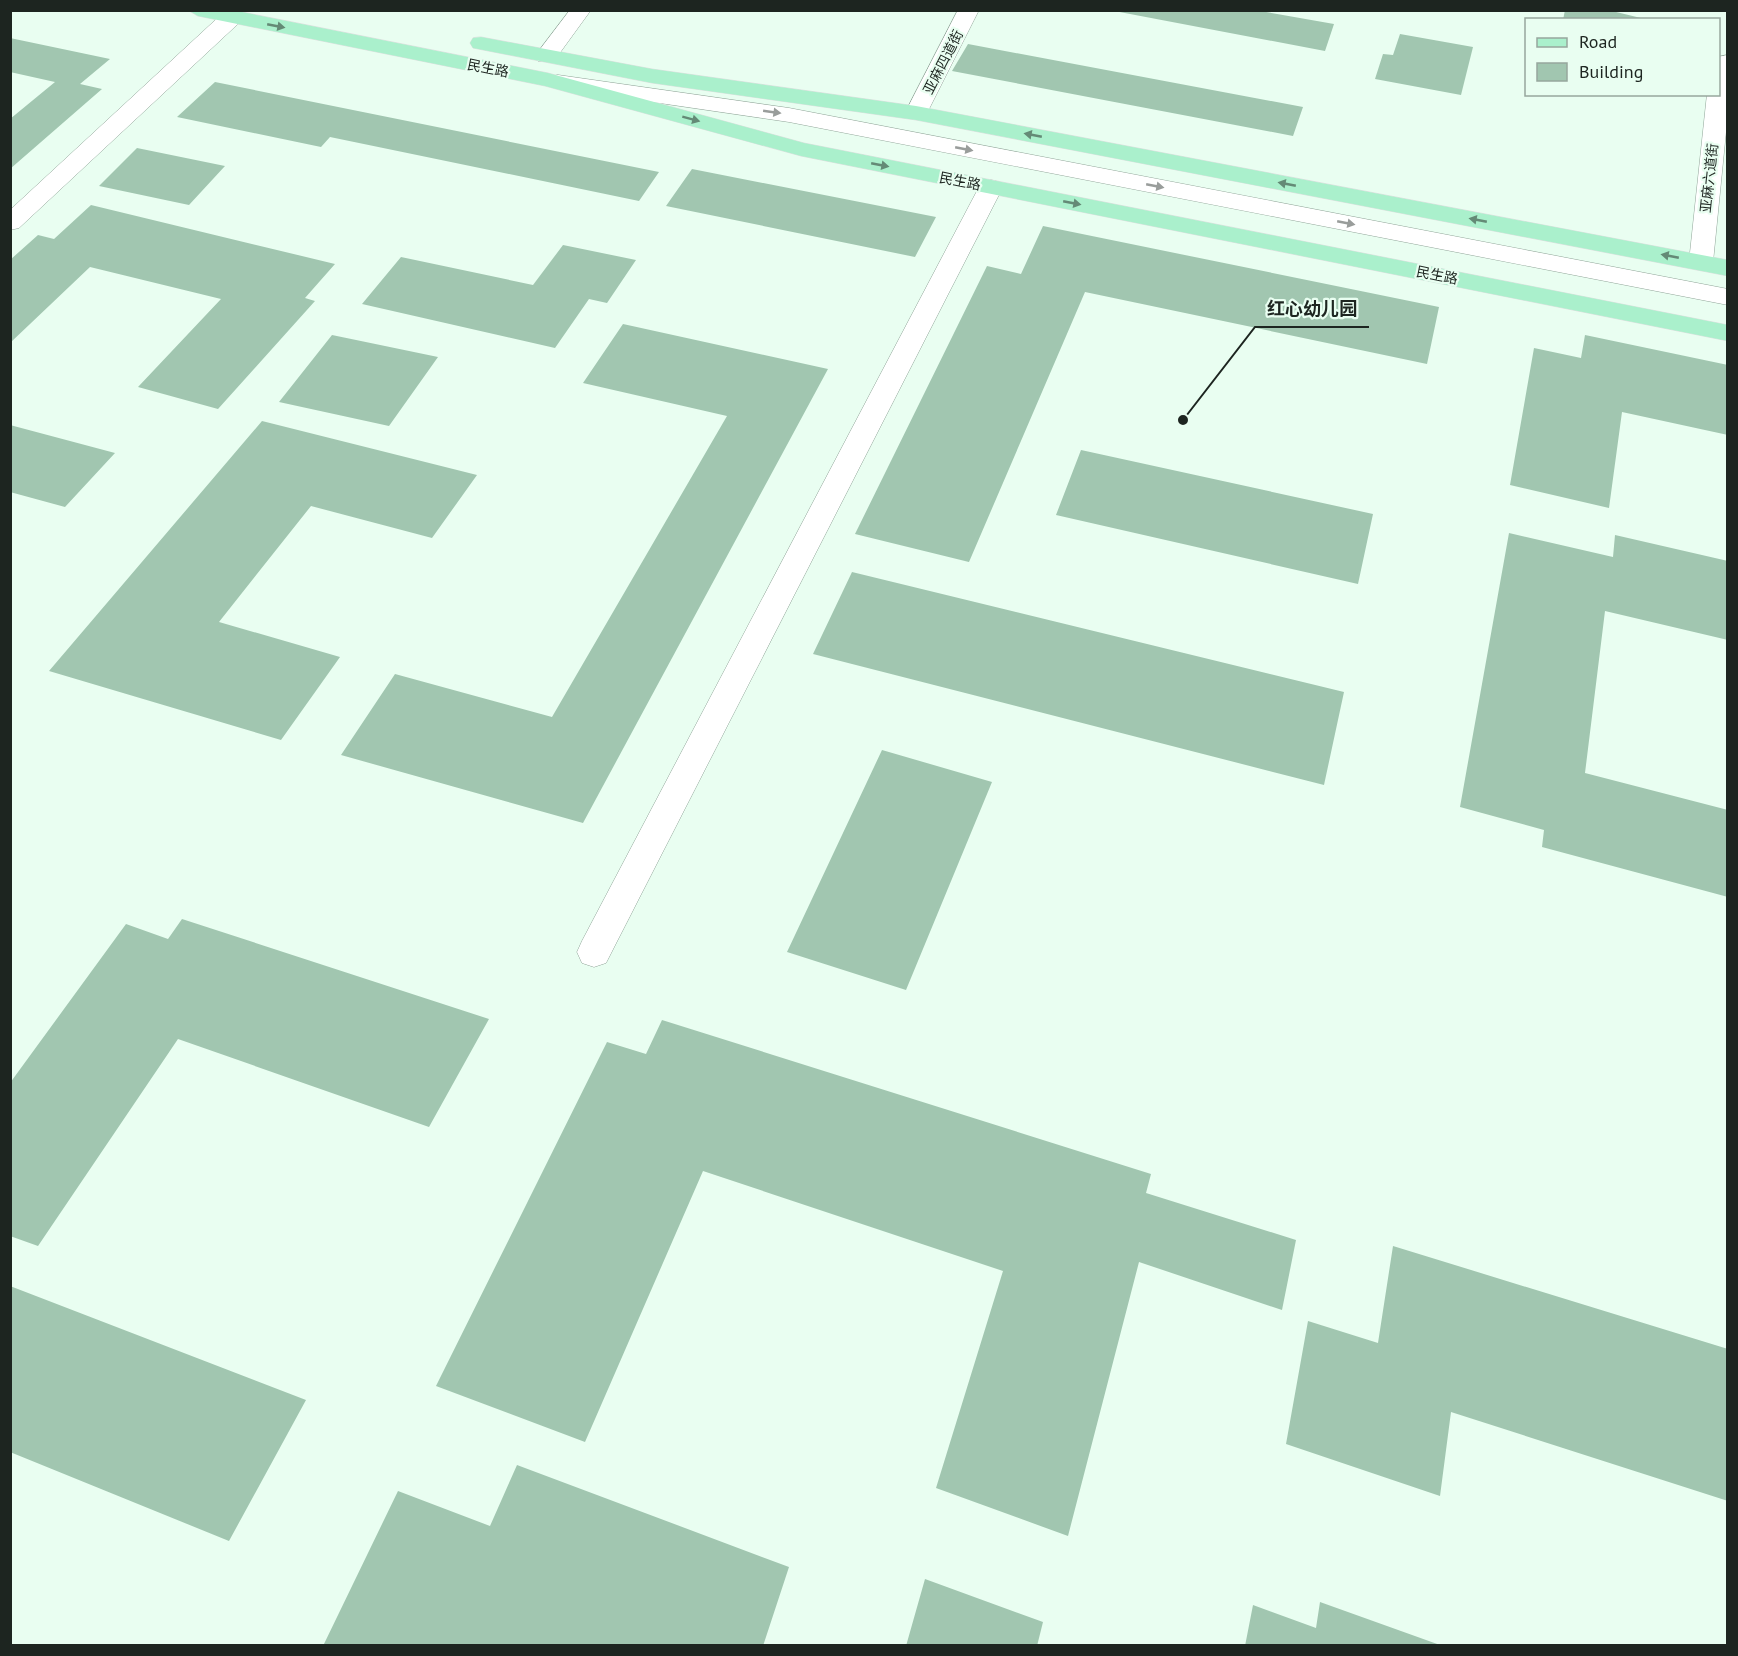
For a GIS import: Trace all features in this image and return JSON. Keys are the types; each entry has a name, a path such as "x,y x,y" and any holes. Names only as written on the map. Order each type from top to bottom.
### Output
{"main road":[{"name":"民生路","path":"198,10 548,80 801,149 1728,333"},
{"path":"310,10 381,24"},
{"name":"民生路","path":"463,40 652,76 916,113 1728,268"}],"street":[{"path":"546,56 581,10"},
{"name":"亚麻四道街","path":"916,113 969,10"},
{"path":"10,223 232,17"},
{"path":"1720,74 1721,63 1728,61"},
{"path":"548,80 789,115 1728,297"},
{"name":"亚麻六道街","path":"1701,262 1718,96"},
{"path":"594,952 991,187"}],"building":[{"path":"1109,10 1255,10 1334,24 1325,51"},
{"path":"1565,10 1608,10 1641,18 1563,18"},
{"path":"1400,34 1473,47 1461,95 1375,79 1383,54 1393,55"},
{"path":"10,38 110,59 80,84 102,89 10,169 10,119 55,82 10,72"},
{"path":"968,44 1303,107 1293,136 952,71"},
{"path":"215,82 659,172 639,201 330,137 321,147 177,117"},
{"path":"137,148 225,166 189,205 99,186"},
{"path":"692,169 936,217 915,257 666,206"},
{"path":"91,205 335,264 305,298 315,301 218,409 138,387 221,299 90,267 10,343 10,260 38,235 54,239"},
{"path":"1043,226 1439,307 1427,364 1085,292 969,562 855,534 987,266 1021,274"},
{"path":"563,245 636,260 607,303 589,299 555,348 362,304 401,257 533,285"},
{"path":"623,324 828,369 583,823 341,755 395,674 552,717 727,416 583,383"},
{"path":"332,335 438,357 389,426 279,402"},
{"path":"1585,335 1728,365 1728,435 1622,412 1609,508 1510,485 1534,348 1581,358"},
{"path":"262,421 477,475 432,538 311,506 219,622 340,657 281,740 49,671"},
{"path":"10,425 115,453 65,507 10,492"},
{"path":"1081,450 1373,514 1358,584 1056,515"},
{"path":"1509,533 1613,557 1615,535 1728,561 1728,640 1605,611 1585,773 1728,810 1728,897 1542,847 1544,830 1460,807"},
{"path":"852,572 1344,692 1324,785 813,654"},
{"path":"882,750 992,782 906,990 787,952"},
{"path":"182,919 489,1019 429,1127 178,1039 38,1246 10,1236 10,1083 126,924 168,939"},
{"path":"662,1020 1151,1174 1146,1193 1296,1240 1282,1310 1139,1262 1068,1536 936,1488 1003,1271 703,1171 585,1442 436,1386 607,1042 646,1054"},
{"path":"1393,1246 1728,1349 1728,1501 1451,1412 1440,1496 1286,1444 1308,1321 1378,1343"},
{"path":"10,1286 306,1400 229,1541 10,1452"},
{"path":"517,1465 789,1567 763,1646 323,1646 398,1491 490,1526"},
{"path":"925,1579 1043,1622 1037,1646 906,1646"},
{"path":"1320,1602 1440,1646 1245,1646 1253,1605 1316,1628"}],"place":[{"name":"红心幼儿园","path":"1183,420"}]}
